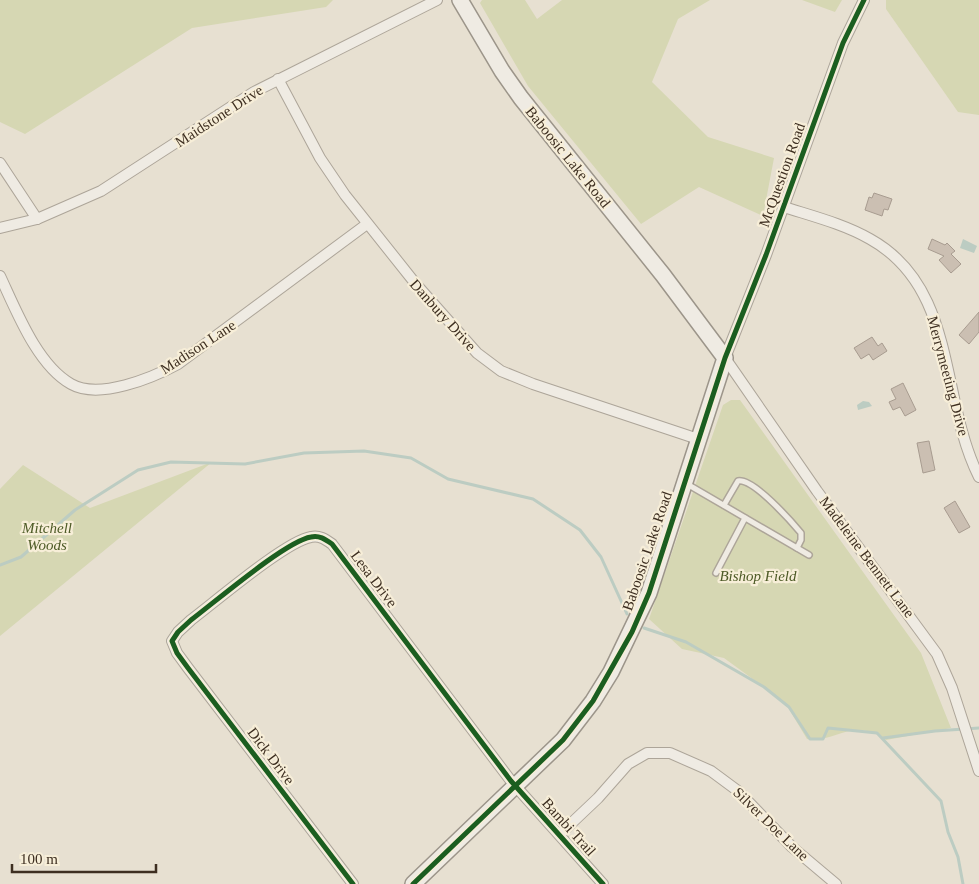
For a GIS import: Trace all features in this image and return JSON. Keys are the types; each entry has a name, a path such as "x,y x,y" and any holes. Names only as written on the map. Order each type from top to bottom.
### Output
{"street":[{"name":"Maidstone Drive","path":"0,228 37,219 101,191 175,144 223,110 278,79 437,0"},
{"name":"Baboosic Lake Road","path":"413,884 516,787 568,733 611,672 649,592 683,482 725,358 669,283 521,98 497,63 460,0"},
{"name":"McQuestion Road","path":"725,358 784,207 843,43 864,0"},
{"name":"Danbury Drive","path":"278,79 320,158 367,224 448,322 477,353 501,371 533,384 698,439"},
{"path":"0,163 37,219"},
{"name":"Merrymeeting Drive","path":"784,207 869,238 888,250 905,266 919,284 937,327 958,416 979,477"},
{"name":"Madison Lane","path":"0,276 36,348 58,373 72,385 83,388 109,389 146,379 178,364 367,224"},
{"name":"Madeleine Bennett Lane","path":"725,358 817,492 937,654 952,688 979,771"},
{"name":"Lesa Drive","path":"172,641 178,632 191,620 293,544 310,537 325,538 339,552 516,787"},
{"name":"Dick Drive","path":"172,641 177,653 188,668 352,884"},
{"name":"Silver Doe Lane","path":"560,834 598,798 628,764 647,753 670,753 711,771 738,791 792,847 836,884"},
{"name":"Bambi Trail","path":"516,787 603,884"}],"lane":[{"path":"724,505 738,481 749,483 783,512 801,533 801,540 797,548"},
{"path":"683,482 809,555"},
{"path":"716,573 746,518"}],"green space":[{"path":"0,0 333,0 326,7 192,28 25,134 0,122"},
{"path":"482,0 525,0 537,19 562,0 710,0 678,19 652,82 708,137 774,158 763,216 699,187 641,224 528,86 480,3"},
{"path":"802,0 842,0 835,12"},
{"path":"886,0 979,0 979,115 958,112 886,9"},
{"name":"Bishop Field","path":"731,400 740,400 921,653 951,728 886,740 864,730 854,730 818,739 807,739 786,704 765,688 724,658 682,649 649,619 723,405"},
{"name":"Mitchell Woods","path":"212,462 0,636 0,489 23,465 90,508"}],"shaded area":[{"path":"963,239 977,246 974,253 960,248"},
{"path":"863,401 869,402 872,406 858,410 857,405"}],"building":[{"path":"874,193 892,199 888,210 884,209 882,216 865,210 869,197 872,198"},
{"path":"932,239 945,245 947,243 955,251 951,254 961,264 951,273 939,260 944,256 928,249"},
{"path":"979,312 979,332 969,344 959,335"},
{"path":"872,337 878,346 882,343 887,351 873,360 869,354 861,359 854,348"},
{"path":"903,383 916,410 905,416 900,407 893,410 889,402 896,399 891,389"},
{"path":"929,441 935,470 923,473 917,443"},
{"path":"955,501 970,527 959,533 944,508"}],"waterway":[{"path":"0,565 21,557 75,510 138,470 171,462 245,464 304,453 364,451 411,458 448,479 533,499 580,530 601,557 627,614"},
{"path":"644,628 686,642 764,687 789,707 810,739 823,739 828,728 877,733 941,801 948,832 958,857 963,884"},
{"path":"883,738 935,731 979,728"}],"cycle path":[{"path":"413,884 563,740 593,701 632,632 649,593 725,358 766,255 843,43 864,0"},
{"path":"353,884 188,668 177,653 172,641 178,632 191,620 268,560 285,549 311,537 322,538 332,544 511,781 603,884"}]}
